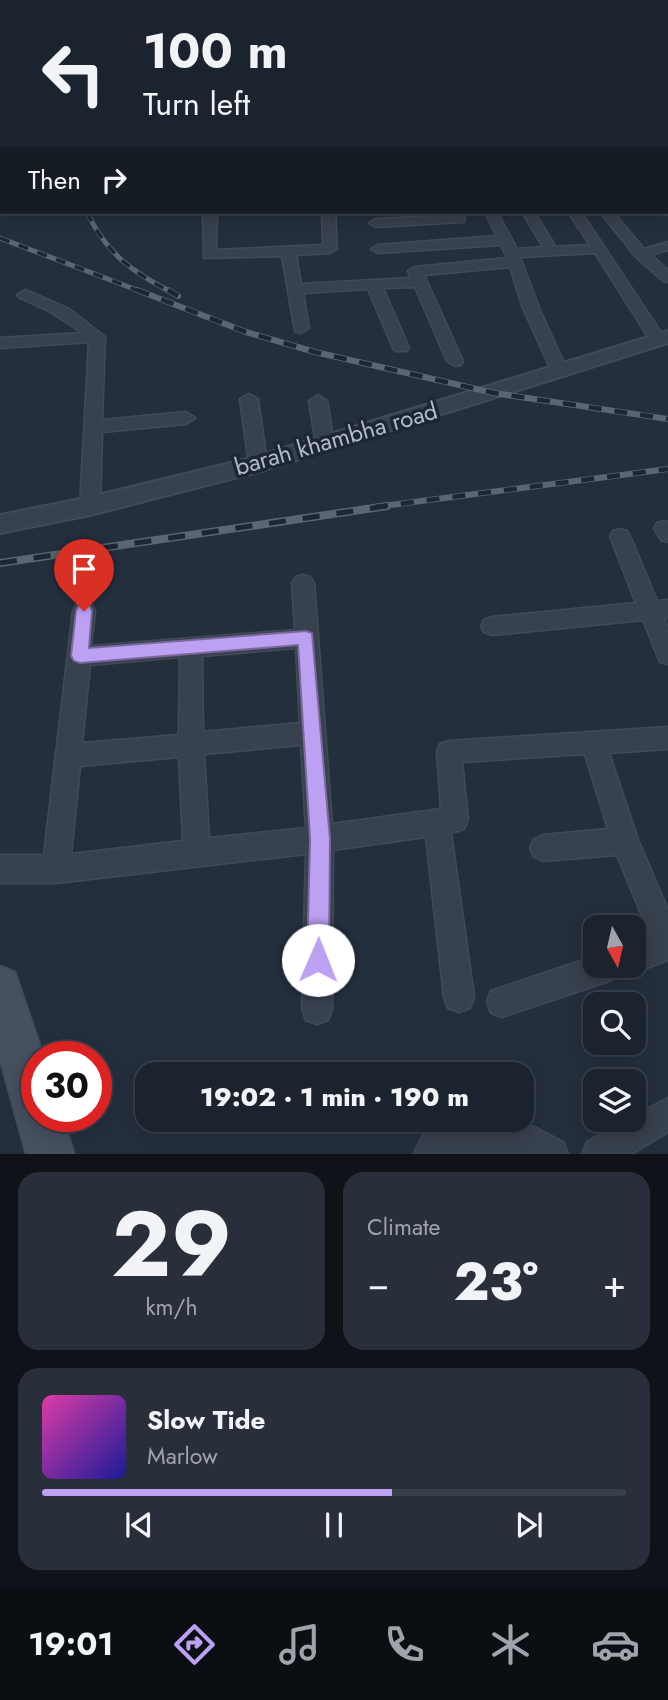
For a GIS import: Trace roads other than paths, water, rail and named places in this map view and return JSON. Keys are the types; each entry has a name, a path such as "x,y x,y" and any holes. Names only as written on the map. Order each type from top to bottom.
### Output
{"main road":[{"path":"0,987 21,1055"},
{"path":"44,1132 50,1154"}],"street":[{"path":"210,214 209,255 330,249 329,214"},
{"path":"492,214 511,252 531,308 560,372"},
{"path":"529,214 547,244"},
{"path":"576,214 663,339"},
{"path":"608,214 640,254 668,278"},
{"path":"376,223 457,215 469,242"},
{"path":"378,249 469,242 511,252"},
{"path":"640,254 668,246"},
{"path":"454,361 414,273 511,252 598,249"},
{"path":"288,251 300,328"},
{"path":"294,289 418,282"},
{"path":"374,285 401,348"},
{"path":"25,295 76,320 97,337"},
{"path":"0,343 97,337"},
{"path":"90,506 97,337"},
{"name":"barah khambha road","path":"0,524 90,506 258,464 663,339"},
{"path":"249,399 258,464"},
{"path":"318,401 326,444"},
{"path":"94,427 186,418"},
{"path":"620,536 659,610 668,654"},
{"path":"303,583 320,839 317,1009"},
{"path":"492,626 659,610"},
{"path":"56,869 84,611"},
{"path":"80,656 306,638"},
{"path":"191,648 191,745 197,855"},
{"path":"69,756 314,733"},
{"path":"0,869 56,869 197,855 437,823 456,818 449,752 668,738"},
{"path":"594,744 625,841 668,945 646,953"},
{"path":"437,823 459,997"},
{"path":"543,848 625,841"},
{"path":"502,1002 583,975"},
{"path":"599,1154 668,1114"},
{"path":"431,1154 436,1145 446,1143 534,1144 551,1154"}],"railway":[{"path":"88,214 103,239 122,260 144,277 171,292"},
{"path":"0,238 142,292"},
{"path":"137,290 246,332 315,352 494,393 668,419"},
{"path":"168,290 178,296"},
{"path":"375,507 668,469"},
{"path":"0,563 387,506"}]}
